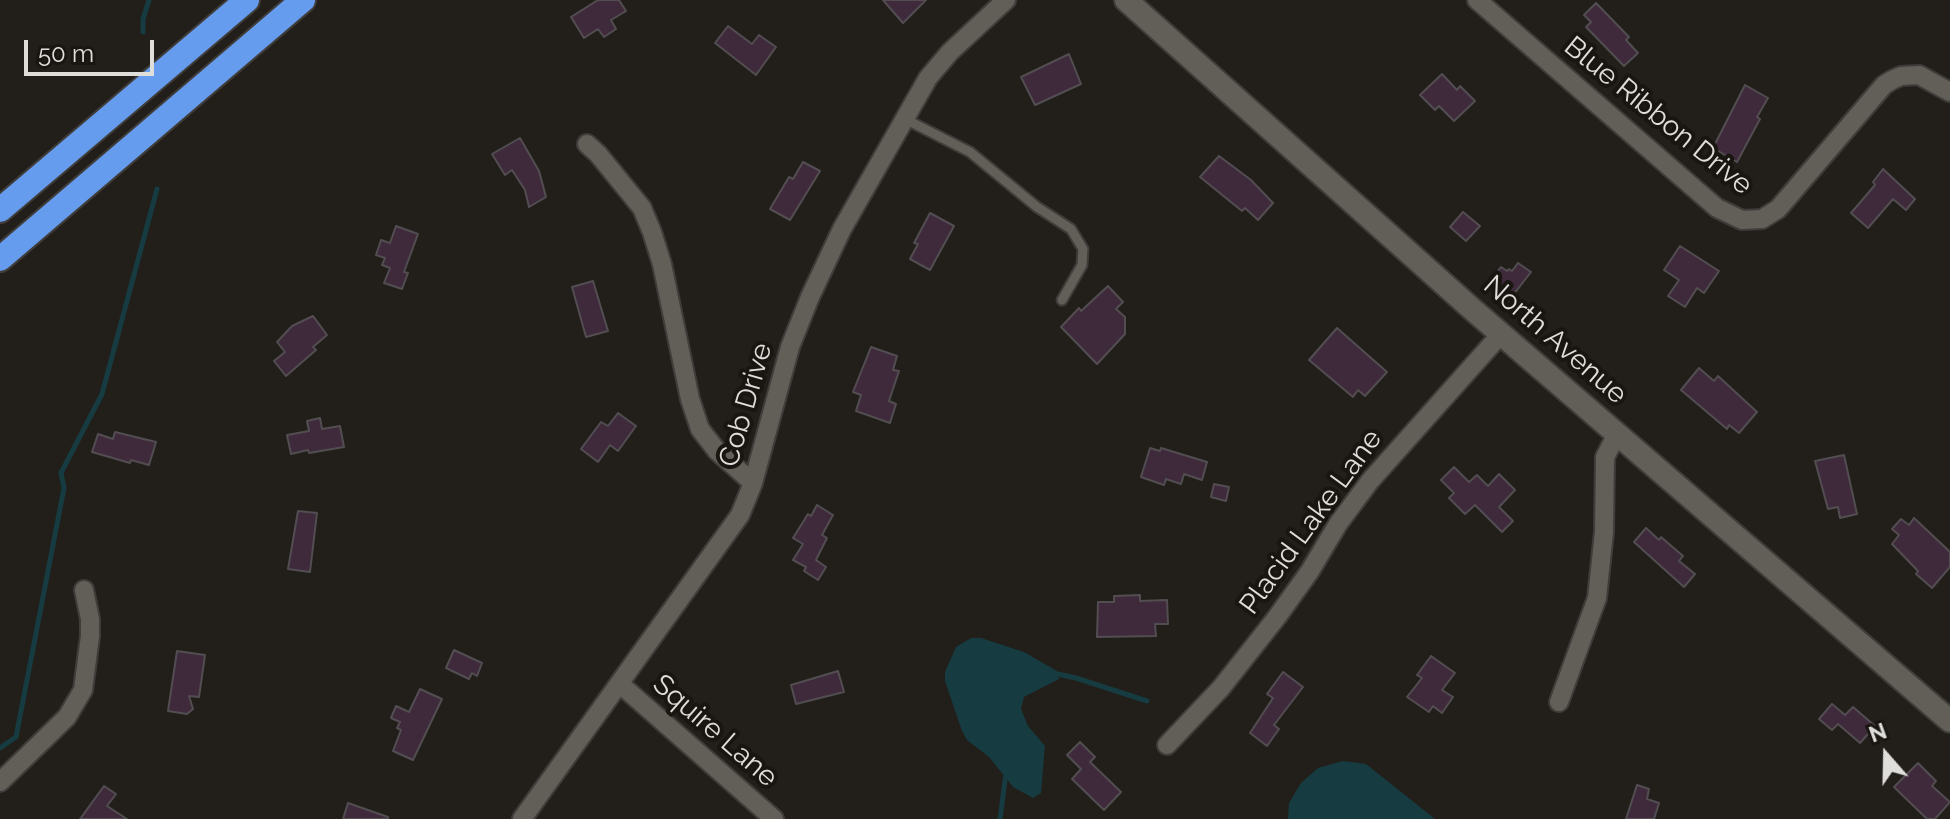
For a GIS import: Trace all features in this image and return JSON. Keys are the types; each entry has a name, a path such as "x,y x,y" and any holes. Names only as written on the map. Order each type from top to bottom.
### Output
{"highway":[{"path":"0,210 247,0"},
{"path":"0,259 303,0"}],"street":[{"name":"Cob Drive","path":"525,818 725,539 748,500 799,321 842,229 903,118 934,70 1006,0"},
{"name":"North Avenue","path":"1126,0 1501,334 1950,721"},
{"name":"Blue Ribbon Drive","path":"1477,0 1717,208 1742,220 1762,219 1778,209 1884,85 1892,80 1919,75 1950,92"},
{"path":"587,144 642,208 652,232 662,264 690,399 700,429 717,451 753,483"},
{"name":"Placid Lake Lane","path":"1167,745 1221,688 1277,617 1370,481 1501,334"},
{"path":"1559,702 1597,598 1604,532 1605,457 1617,434"},
{"path":"0,782 67,717 83,690 90,636 84,590"},
{"name":"Squire Lane","path":"620,684 774,819"}],"lane":[{"path":"903,118 970,152 1037,207 1071,229 1083,249 1082,265 1062,300"}],"water":[{"path":"971,638 981,638 1024,652 1057,671 1059,679 1024,697 1021,709 1028,726 1045,746 1041,793 1033,798 1013,787 989,757 967,740 962,731 945,681 945,672 956,647"},
{"path":"1343,761 1366,764 1435,819 1288,819 1289,803 1301,783 1318,768"}],"building":[{"path":"598,0 619,0 626,11 611,20 616,29 604,37 598,29 584,38 571,17"},
{"path":"883,0 926,0 903,23"},
{"path":"1596,3 1629,37 1626,40 1638,53 1624,66 1586,27 1591,22 1584,15"},
{"path":"728,26 752,44 759,35 776,47 756,75 715,43"},
{"path":"1069,54 1081,84 1035,105 1021,77"},
{"path":"1442,74 1457,90 1460,86 1475,101 1454,121 1439,106 1435,110 1420,95"},
{"path":"1745,85 1768,98 1737,162 1713,148"},
{"path":"520,138 539,171 546,197 529,207 525,190 512,170 505,175 492,154"},
{"path":"1219,156 1251,180 1273,203 1258,220 1200,177"},
{"path":"803,162 820,171 790,220 770,209 789,177 793,179"},
{"path":"1883,169 1915,199 1906,210 1893,199 1868,228 1851,213 1875,185 1873,182"},
{"path":"1463,212 1480,226 1466,241 1450,227"},
{"path":"930,213 954,226 930,270 910,259 918,244 914,243"},
{"path":"396,226 418,234 404,272 408,273 402,289 384,283 390,268 382,265 385,258 376,255 381,240 390,243"},
{"path":"1680,246 1719,271 1704,293 1697,288 1685,307 1668,296 1679,280 1664,270"},
{"path":"1518,263 1531,272 1510,299 1489,282 1501,267 1512,271"},
{"path":"593,281 608,331 586,337 572,287"},
{"path":"1108,286 1123,302 1116,309 1125,317 1125,334 1097,364 1061,327 1079,308 1081,311"},
{"path":"313,316 327,335 313,347 316,350 286,376 274,361 285,352 277,342 292,326"},
{"path":"1337,328 1387,372 1365,396 1358,390 1353,397 1309,360"},
{"path":"871,347 897,356 893,370 899,371 889,401 896,404 890,423 856,411 861,395 853,392"},
{"path":"1699,368 1714,381 1718,376 1757,412 1739,433 1729,425 1727,429 1681,390"},
{"path":"618,413 636,426 618,451 610,445 598,462 581,449 601,422 608,426"},
{"path":"320,418 322,429 340,426 344,447 291,454 287,435 309,431 307,421"},
{"path":"115,432 156,442 149,465 92,452 98,434 113,439"},
{"path":"1150,448 1160,451 1161,448 1207,462 1202,480 1184,474 1181,484 1166,479 1164,485 1141,477"},
{"path":"1844,455 1857,514 1840,518 1838,507 1828,509 1815,461"},
{"path":"1454,467 1469,482 1477,475 1488,486 1499,474 1515,490 1499,507 1513,521 1502,532 1475,505 1465,514 1449,498 1454,493 1441,480"},
{"path":"1214,484 1229,487 1226,501 1211,497"},
{"path":"817,505 833,515 822,535 827,538 816,560 826,567 818,580 804,571 806,567 793,560 803,544 793,538"},
{"path":"298,511 317,513 310,572 288,569"},
{"path":"1914,518 1950,552 1950,567 1932,588 1916,574 1918,571 1892,544 1899,535 1892,529 1901,519 1909,525"},
{"path":"1646,528 1683,556 1679,561 1695,574 1684,587 1634,542"},
{"path":"1140,595 1140,601 1167,600 1168,624 1155,624 1156,636 1097,637 1098,602 1114,602 1114,596"},
{"path":"454,650 482,663 477,676 472,673 469,679 446,668"},
{"path":"177,651 205,655 199,697 189,696 193,709 187,714 168,711"},
{"path":"1431,656 1455,673 1442,690 1453,697 1442,713 1433,706 1429,712 1407,697 1422,678 1417,675"},
{"path":"838,671 844,692 796,704 791,685"},
{"path":"1283,672 1303,687 1274,725 1279,729 1267,746 1250,733 1273,698 1267,694"},
{"path":"420,689 442,699 413,760 393,751 401,730 397,728 400,722 391,718 396,706 409,712"},
{"path":"1832,704 1845,715 1853,707 1875,726 1860,743 1838,724 1832,730 1819,719"},
{"path":"1080,742 1095,757 1090,762 1121,792 1104,810 1072,779 1081,769 1067,755"},
{"path":"1918,763 1936,781 1932,786 1950,802 1935,819 1927,819 1894,787"},
{"path":"1637,785 1649,789 1647,799 1659,803 1654,819 1626,819"},
{"path":"104,786 116,794 107,806 127,819 80,819"},
{"path":"348,803 388,817 388,819 343,819"}],"waterway":[{"path":"143,32 149,0"},
{"path":"0,748 16,737 64,488 61,473 102,394 157,189"},
{"path":"1053,673 1147,701"},
{"path":"1000,819 1006,773"}]}
